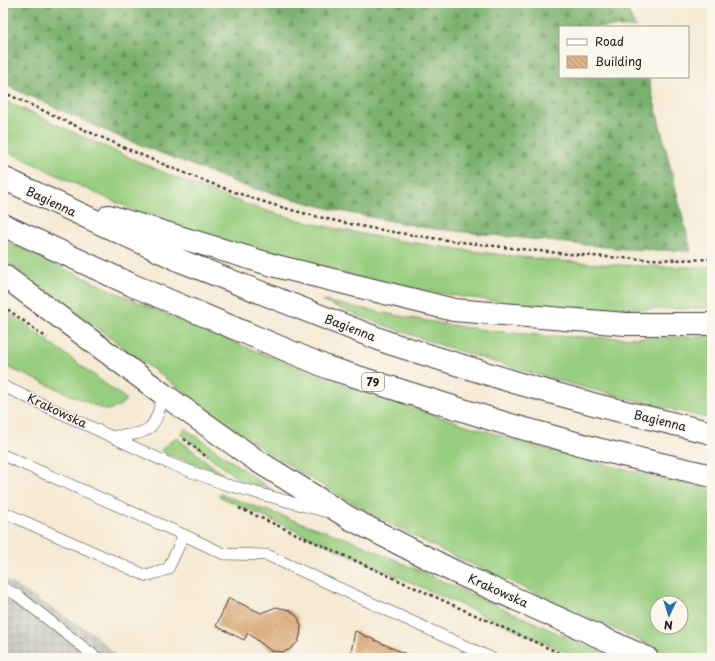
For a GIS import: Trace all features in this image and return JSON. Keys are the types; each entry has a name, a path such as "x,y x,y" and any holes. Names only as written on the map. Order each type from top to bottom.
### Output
{"main road":[{"name":"Bagienna","path":"3,178 30,192 181,261 389,343 604,408 712,433"},
{"path":"30,192 276,266 454,310 626,324 712,324"},
{"name":"79","path":"3,225 132,285 329,368 601,450 712,476"},
{"name":"Krakowska","path":"3,275 163,394 256,460 351,519 453,571 647,658"}],"lane":[{"name":"Krakowska","path":"3,386 168,463 224,484 351,519"},
{"path":"111,436 131,435 150,428 157,420 163,394"},
{"path":"3,455 224,554 267,555 491,658"},
{"path":"3,512 147,576 168,569 184,535"},
{"path":"3,588 17,595 97,658"}],"path":[{"path":"3,92 119,145 231,191 338,222 402,234 543,252 664,259 712,260"},
{"path":"178,434 212,462"},
{"path":"236,506 570,658"}],"shaded area":[{"path":"3,578 94,634 119,658 3,658"}],"green space":[{"path":"3,3 625,3 635,26 559,26 559,78 648,78 691,251 624,249 427,228 335,210 245,186 120,137 3,84"},
{"path":"3,100 126,156 219,195 302,221 405,242 521,257 616,265 712,267 712,308 656,309 543,306 448,295 333,272 219,240 136,211 3,149"},
{"path":"3,239 67,270 198,328 332,380 467,425 536,446 602,464 712,490 712,658 678,658 443,551 377,517 303,474 252,442 3,259"},
{"path":"322,301 444,324 512,333 598,338 712,336 712,419 613,395 515,368 418,337"},
{"path":"3,308 126,399 124,402 117,407 105,410 3,365"},
{"path":"186,429 272,490 241,481 180,433"},
{"path":"176,437 224,475 163,453 161,450"},
{"path":"220,494 353,541 613,658 579,658 218,496"}],"building":[{"path":"229,598 261,613 276,607 290,610 298,617 301,626 298,642 284,652 271,651 248,633 244,640 216,626"},
{"path":"355,631 414,658 350,658"}]}
